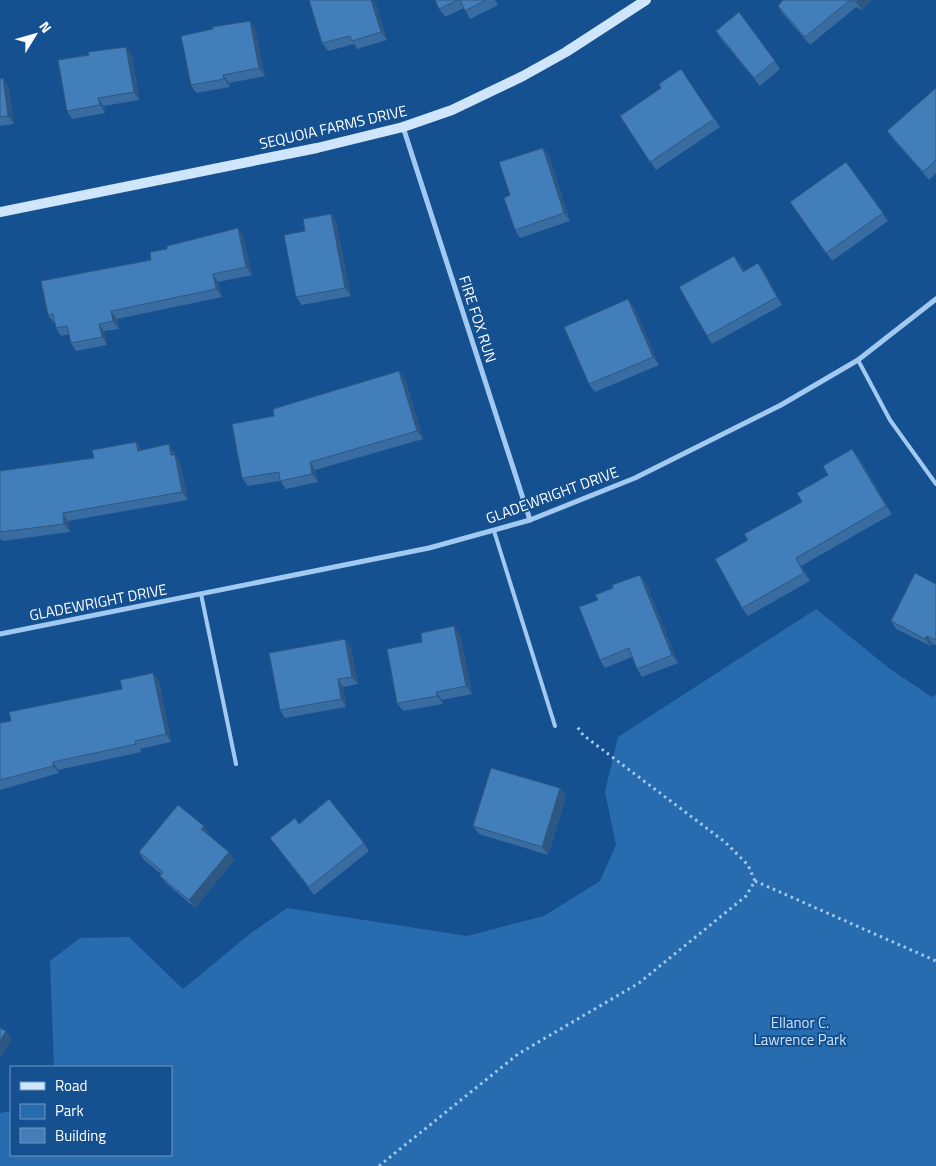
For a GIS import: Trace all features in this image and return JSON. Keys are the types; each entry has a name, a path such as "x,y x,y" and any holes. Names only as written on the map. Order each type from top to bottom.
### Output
{"street":[{"name":"SEQUOIA FARMS DRIVE","path":"0,212 317,148 402,127 452,110 523,76 566,52 646,0"},
{"name":"FIRE FOX RUN","path":"402,127 530,520"},
{"name":"GLADEWRIGHT DRIVE","path":"0,634 429,548 530,520 635,478 782,405 858,360 936,299"}],"lane":[{"path":"858,360 890,420 936,484"},
{"path":"494,531 555,726"},
{"path":"201,594 236,764"}],"path":[{"path":"574,717 583,735 725,842 748,865 755,881 936,961"},
{"path":"378,1166 518,1054 639,983 746,896 755,881"}],"green space":[{"name":"Ellanor C. Lawrence Park","path":"816,609 890,669 932,697 936,695 936,1166 0,1166 0,1113 10,1111 10,1156 172,1156 172,1066 54,1066 50,961 80,938 129,937 183,989 251,933 287,908 467,936 544,916 600,881 616,845 605,792 618,737"}],"building":[{"path":"309,0 371,0 381,32 352,41 350,36 322,43"},
{"path":"435,0 458,0 439,9"},
{"path":"460,0 486,0 465,11"},
{"path":"783,0 850,0 805,37 778,6"},
{"path":"739,12 775,61 754,78 716,31"},
{"path":"250,21 259,68 223,75 224,79 191,85 181,36 213,29 212,27"},
{"path":"126,47 134,92 98,98 100,105 67,111 58,60 89,55 88,52"},
{"path":"681,69 714,119 650,162 620,116 661,88 659,84"},
{"path":"3,78 8,116 0,117 0,79"},
{"path":"936,88 936,160 923,172 887,131"},
{"path":"543,148 564,213 515,230 504,198 510,195 499,162"},
{"path":"846,162 883,213 826,253 790,202"},
{"path":"331,214 345,288 296,297 284,235 305,231 303,219"},
{"path":"238,228 246,267 213,274 216,289 111,311 113,321 99,324 102,337 71,343 67,326 56,328 53,314 48,315 41,281 151,260 150,252 167,249 167,246"},
{"path":"734,256 743,272 758,263 777,297 707,336 679,287"},
{"path":"628,299 653,357 589,384 564,327"},
{"path":"399,371 417,431 310,462 312,474 280,481 279,472 242,478 232,424 274,416 273,409"},
{"path":"136,442 138,451 169,444 171,455 175,455 182,492 63,513 64,524 0,532 0,471 94,458 92,450"},
{"path":"852,449 886,506 796,558 804,573 742,608 715,559 748,540 744,534 802,502 797,493 828,475 823,466"},
{"path":"915,573 936,584 936,640 927,636 925,639 891,621"},
{"path":"640,575 672,655 637,669 629,648 600,660 579,607 598,600 595,595 613,588 612,585"},
{"path":"454,626 466,686 436,692 437,696 397,703 387,649 422,642 421,633"},
{"path":"345,639 352,677 338,679 341,699 280,710 269,653"},
{"path":"153,673 166,734 135,741 136,744 53,762 53,766 0,780 0,723 11,721 9,712 122,689 120,680"},
{"path":"491,768 560,788 542,847 473,826"},
{"path":"329,799 364,843 309,887 270,838 295,818 299,824"},
{"path":"178,805 204,826 201,829 229,852 189,900 160,876 163,872 139,852"},
{"path":"0,1028 6,1031 0,1041"}]}
